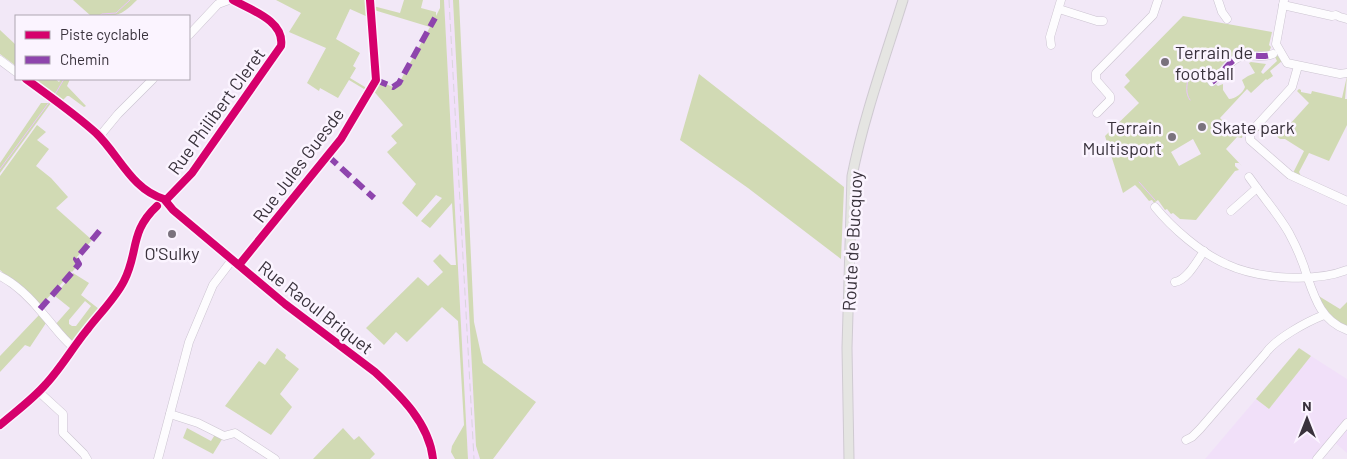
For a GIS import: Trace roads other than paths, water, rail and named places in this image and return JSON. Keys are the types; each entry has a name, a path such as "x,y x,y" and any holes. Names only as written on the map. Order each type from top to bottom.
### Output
{"main road":[{"name":"Route de Bucquoy","path":"849,459 847,348 852,176 903,0"}],"street":[{"path":"190,34 218,2 232,0"},
{"name":"Rue Philibert Cleret","path":"0,425 39,392 108,304 124,282 138,231 144,220 163,204 192,173 281,46 281,37 277,28 266,18 232,0"},
{"name":"Rue Jules Guesde","path":"239,265 341,140 376,80 370,0"},
{"path":"1050,45 1050,37 1061,0"},
{"path":"1097,113 1110,100 1110,96 1096,80 1096,73 1154,15 1158,0"},
{"path":"1218,0 1226,19"},
{"path":"1212,82 1238,57 1268,56 1275,50 1284,3 1347,19"},
{"path":"1059,9 1097,21 1103,21"},
{"path":"1275,50 1287,63 1347,74"},
{"path":"0,60 15,71"},
{"path":"1298,66 1292,87 1250,133 1250,140 1290,175 1347,201"},
{"name":"Rue Raoul Briquet","path":"27,80 100,137 129,174 151,194 303,318 375,372 402,399 423,426 433,459"},
{"path":"100,137 118,114 152,80"},
{"path":"1249,177 1289,233 1308,277 1314,297 1324,315 1335,324 1347,330"},
{"path":"1231,211 1257,188"},
{"path":"1155,207 1172,227 1225,264 1248,271 1283,277 1336,274 1347,270"},
{"path":"1175,282 1184,277 1204,251"},
{"path":"158,459 189,342 213,285 232,260"},
{"path":"0,276 40,309 56,331 73,347"},
{"path":"1186,440 1200,429 1265,354 1268,348 1277,340 1324,315"},
{"path":"39,392 63,414 63,432 87,459"},
{"path":"170,414 198,423 224,436 234,433 275,459"},
{"path":"1317,459 1347,423"}],"waterway":[{"path":"100,15 116,13 130,0"},
{"path":"1190,100 1187,92 1188,78 1194,73"},
{"path":"54,96 63,80"},
{"path":"0,169 50,101"},
{"path":"1139,182 1155,200"}],"railway":[{"path":"449,0 474,459"}],"place":[{"name":"Terrain de football","path":"1165,62"},
{"name":"Skate park","path":"1202,127"},
{"name":"Terrain Multisport","path":"1172,137"},
{"name":"O'Sulky","path":"172,234"}]}
